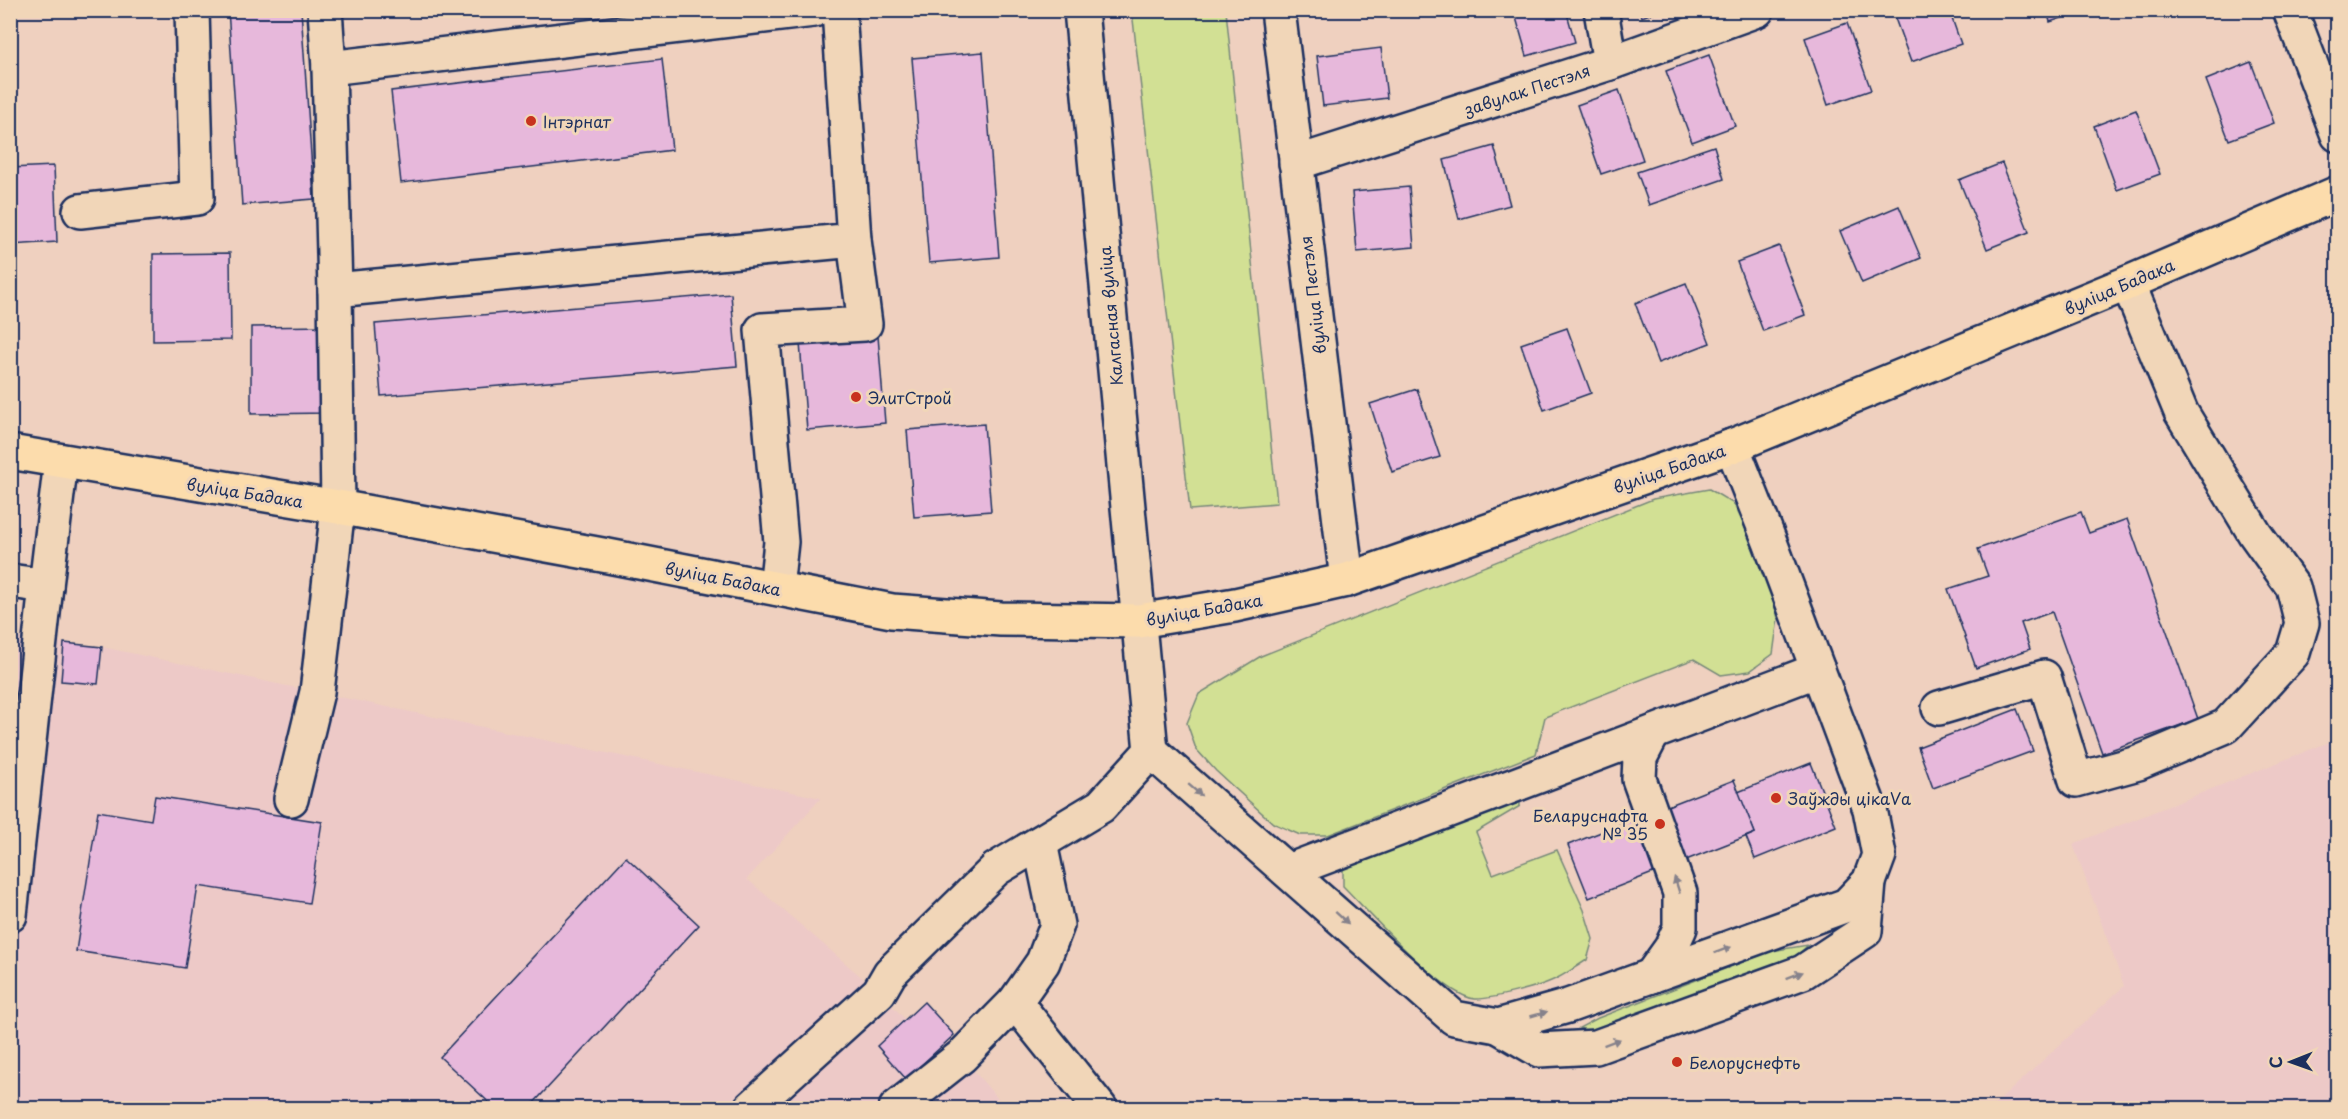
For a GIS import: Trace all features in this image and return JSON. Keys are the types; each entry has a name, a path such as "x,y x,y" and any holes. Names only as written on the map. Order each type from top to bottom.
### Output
{"main road":[{"name":"вуліца Бадака","path":"10,452 338,507 892,611 1001,619 1139,621 1235,605 1347,580 1732,446 2128,283 2337,193"}],"street":[{"path":"80,211 196,198 192,10"},
{"path":"291,799 316,692 338,507 335,290 329,68 325,10"},
{"path":"329,68 814,10"},
{"path":"776,588 781,542 762,330 865,324 854,240 838,10"},
{"name":"Калгасная вуліца","path":"1081,10 1151,751"},
{"name":"вуліца Пестэля","path":"1278,10 1347,580"},
{"path":"1601,10 1610,63"},
{"name":"завулак Пестэля","path":"1296,163 1610,63 1757,10"},
{"path":"2290,10 2337,135"},
{"path":"335,290 854,240"},
{"path":"1939,708 2043,677 2076,780 2138,763 2226,726 2293,653 2302,623 2293,587 2255,534 2181,412 2128,283"},
{"path":"751,1108 879,992 890,973 996,869 1101,806 1151,751 1454,1018 1498,1026 1539,1050 1596,1047 1803,972 1865,931 1869,882 1879,855 1870,809 1732,446"},
{"path":"10,915 61,461"},
{"path":"10,581 46,586"},
{"path":"1288,871 1818,670"},
{"path":"1651,976 1671,948 1680,928 1680,892 1639,779 1640,758 1653,733"},
{"path":"896,1108 962,1056 1015,1002 1043,962 1057,925 1040,843"},
{"path":"1498,1026 1568,1006 1847,905 1869,882"},
{"path":"1015,1002 1100,1108"}],"shaded area":[{"path":"2337,440 2337,472 2328,444"},
{"path":"11,637 102,647 821,798 747,879 879,992 906,1020 924,1002 954,1035 948,1041 1006,1108 11,1108"},
{"path":"2337,739 2338,895 2332,901 2338,908 2337,1108 1991,1108 2124,986 2073,844"}],"green space":[{"path":"1132,11 1226,11 1277,503 1190,510"},
{"path":"1709,489 1734,504 1762,563 1778,618 1773,654 1750,671 1721,675 1694,659 1545,717 1536,754 1328,835 1300,835 1273,823 1216,771 1196,749 1187,723 1199,694 1261,656 1653,499"},
{"path":"1520,800 1520,806 1476,832 1493,874 1557,850 1584,910 1593,939 1587,960 1560,977 1525,990 1475,999 1444,984 1406,951 1343,886 1343,870 1362,853"},
{"path":"1808,945 1793,960 1591,1032 1579,1028 1598,1018 1771,951"}],"building":[{"path":"228,10 301,10 314,199 242,205"},
{"path":"1527,10 1566,10 1575,42 1527,56 1515,14"},
{"path":"1640,10 1660,10 1642,17"},
{"path":"1892,10 1949,10 1961,44 1911,62"},
{"path":"2047,10 2085,10 2050,22"},
{"path":"1847,23 1871,90 1828,105 1805,38"},
{"path":"1381,48 1387,98 1323,106 1317,56"},
{"path":"983,52 999,257 929,263 912,58"},
{"path":"1709,55 1735,126 1692,142 1666,71"},
{"name":"Інтэрнат","path":"662,59 672,150 401,183 391,91"},
{"path":"2251,62 2274,123 2229,140 2206,80"},
{"path":"1619,90 1643,160 1601,174 1577,105"},
{"path":"2136,110 2160,174 2117,190 2094,126"},
{"path":"1494,146 1510,205 1459,219 1444,160"},
{"path":"1714,146 1724,179 1649,205 1637,172"},
{"path":"2002,163 2029,232 1987,249 1959,180"},
{"path":"54,166 57,242 10,245 10,168"},
{"path":"1409,187 1414,247 1357,252 1352,192"},
{"path":"1899,206 1921,258 1862,283 1840,231"},
{"path":"1779,246 1805,315 1763,331 1737,262"},
{"path":"230,253 231,340 153,341 153,254"},
{"path":"1686,283 1710,343 1658,363 1635,303"},
{"path":"731,294 737,366 381,396 375,324"},
{"path":"328,326 329,413 251,414 251,327"},
{"path":"1567,328 1591,393 1544,410 1521,344"},
{"path":"878,336 885,423 807,430 800,343"},
{"path":"1417,389 1440,457 1392,472 1370,404"},
{"path":"984,424 991,511 914,517 907,430"},
{"path":"2081,512 2089,533 2127,519 2198,719 2102,753 2052,612 2021,623 2030,649 1976,668 1948,589 1988,576 1978,549"},
{"path":"64,643 102,647 98,684 61,681"},
{"path":"2017,709 2033,751 1933,788 1918,747"},
{"path":"1811,763 1836,826 1755,859 1746,837 1755,833 1738,792"},
{"path":"1734,780 1755,833 1589,898 1568,845"},
{"path":"155,796 322,822 309,903 198,886 185,968 76,951 98,811 151,820"},
{"path":"626,857 699,925 529,1108 495,1108 440,1057"},
{"path":"924,1002 954,1035 906,1079 877,1046"}],"place":[{"name":"Інтэрнат","path":"531,121"},
{"name":"ЭлитСтрой","path":"856,397"},
{"name":"Заўжды цікаVа","path":"1776,798"},
{"name":"Беларуснафта № 35","path":"1660,824"},
{"name":"Белоруснефть","path":"1677,1062"}]}
